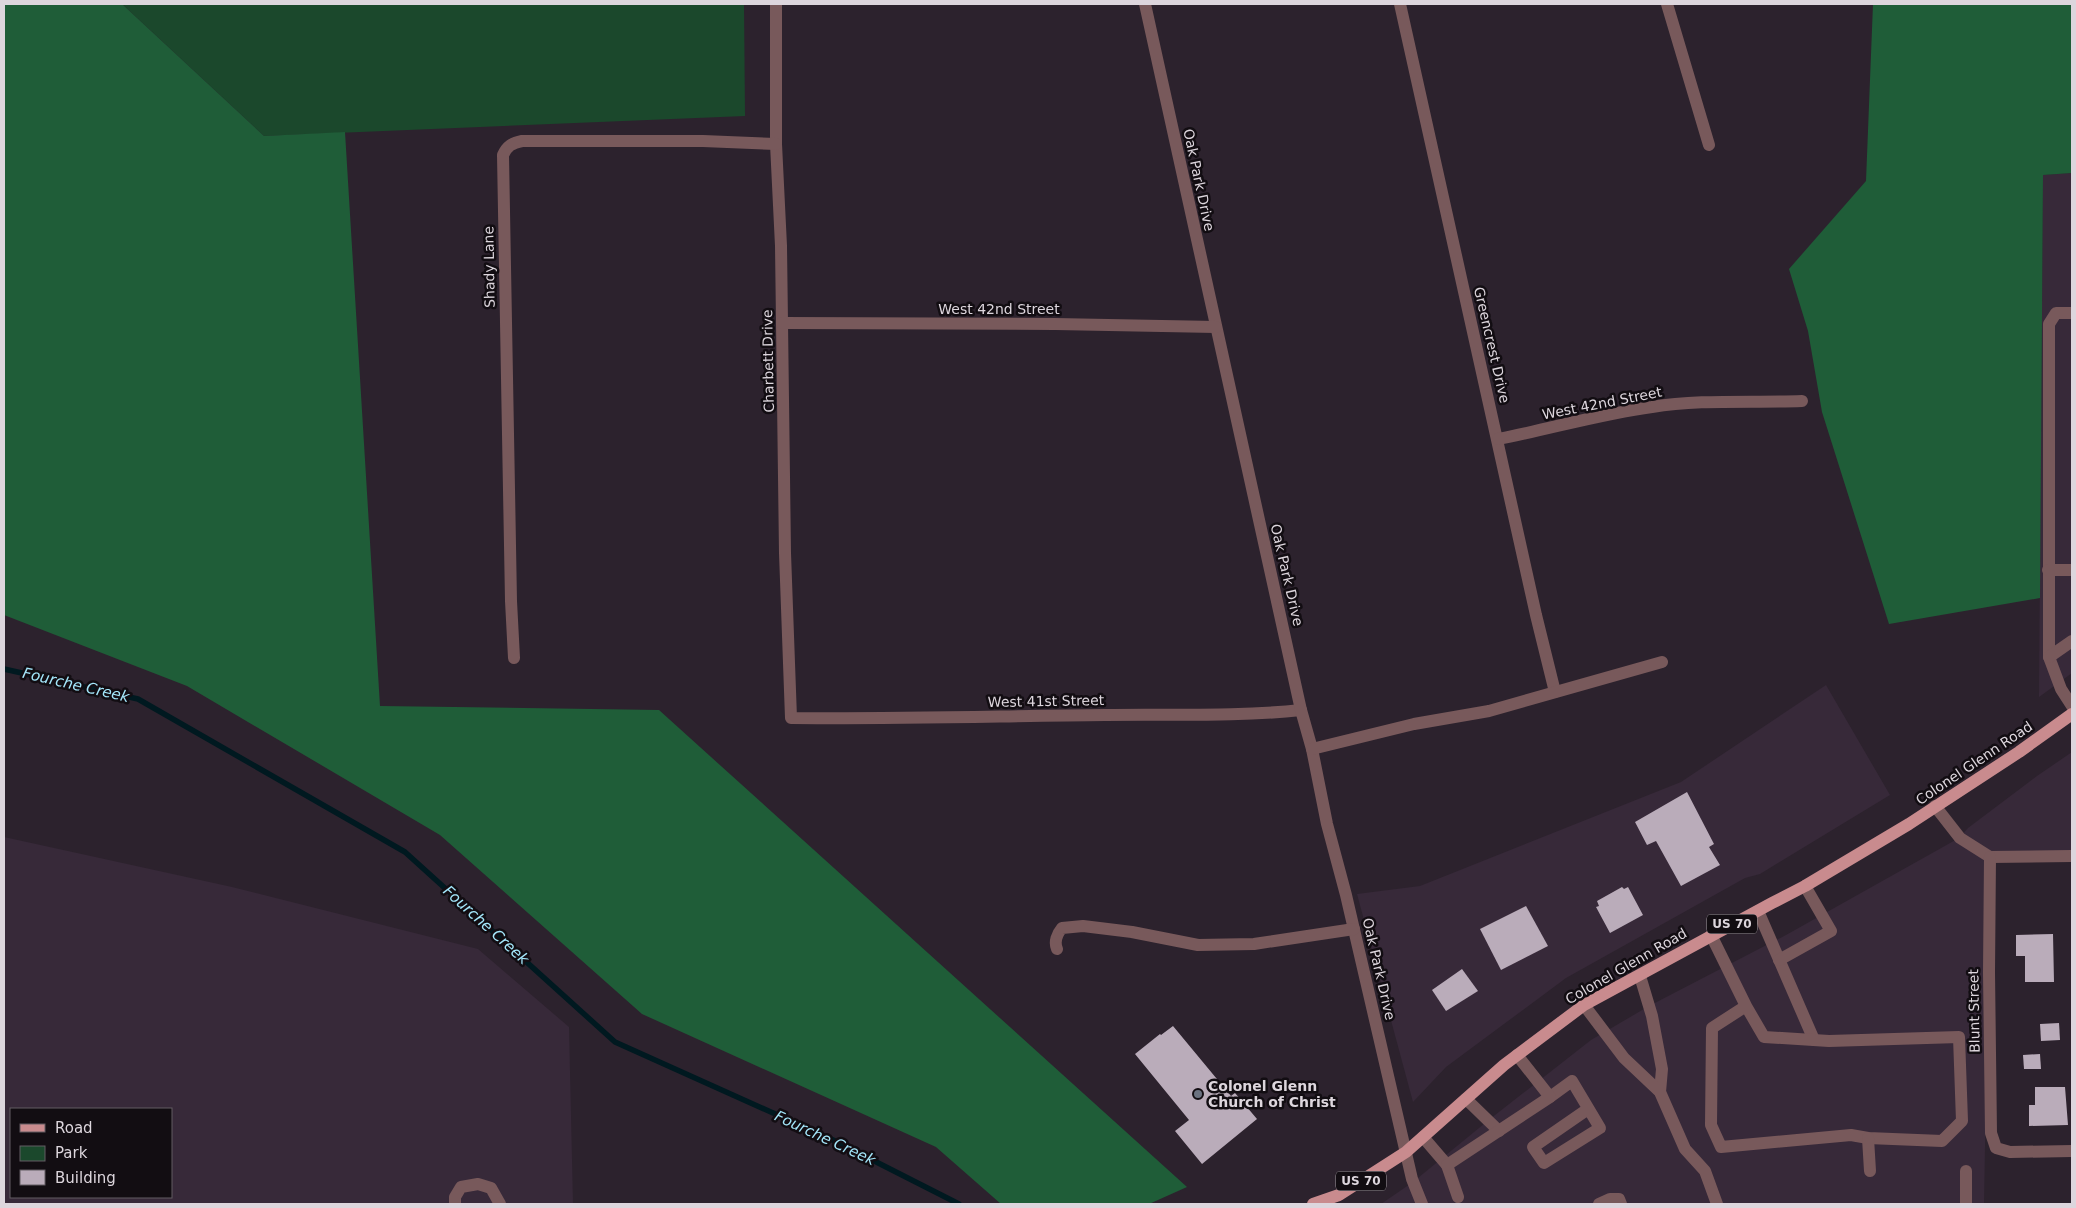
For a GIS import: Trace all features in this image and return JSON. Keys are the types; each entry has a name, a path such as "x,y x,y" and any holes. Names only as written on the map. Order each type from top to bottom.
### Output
{"main road":[{"name":"Colonel Glenn Road","path":"1313,1204 1339,1195 1406,1152 1517,1055 1584,1005 1805,886 1909,824 2020,752 2072,714"}],"street":[{"name":"Charbett Drive","path":"776,4 776,144 791,718"},
{"name":"Oak Park Drive","path":"1145,4 1312,749 1327,824 1354,930 1412,1179 1422,1204"},
{"name":"Greencrest Drive","path":"1400,4 1536,615 1555,692"},
{"path":"1667,4 1709,145"},
{"name":"Shady Lane","path":"514,658 511,591 503,155 506,149 513,143 522,141 703,141 776,144"},
{"path":"2072,313 2056,313 2049,324 2048,570 2048,657 2061,689 2072,706"},
{"name":"West 42nd Street","path":"782,323 1055,324 1216,327"},
{"name":"West 42nd Street","path":"1498,439 1654,406 1690,403 1802,401"},
{"path":"2048,570 2072,570"},
{"path":"2048,657 2072,641"},
{"path":"1312,749 1414,724 1489,711 1662,662"},
{"name":"West 41st Street","path":"791,718 874,719 1208,714 1302,710"},
{"path":"1935,806 1960,838 1990,857 2072,856"},
{"name":"Blunt Street","path":"1990,857 1991,1133 1996,1148 2010,1152 2072,1151"},
{"path":"1779,960 1832,931 1805,886"},
{"path":"1758,911 1814,1040"},
{"path":"1057,949 1055,944 1058,933 1062,928 1083,926 1132,932 1198,945 1254,944 1354,930"},
{"path":"1711,935 1746,1006 1764,1037 1814,1040 1959,1037 1962,1121 1942,1141 1851,1136 1721,1147 1711,1124 1712,1028 1746,1006"},
{"path":"1640,976 1652,1016 1662,1068 1660,1092"},
{"path":"1584,1005 1624,1058 1660,1092 1685,1149 1705,1170 1717,1204"},
{"path":"1517,1055 1550,1097"},
{"path":"1447,1165 1572,1081 1600,1128 1544,1163 1533,1147 1588,1109"},
{"path":"1466,1099 1498,1131"},
{"path":"1424,1137 1447,1165 1458,1197"},
{"path":"1868,1138 1870,1171"},
{"path":"1966,1171 1966,1204"},
{"path":"455,1204 455,1197 461,1187 478,1184 491,1188 500,1204"},
{"path":"1599,1204 1619,1199 1621,1204"}],"shaded area":[{"path":"2072,173 2072,673 2039,697 2043,175"},
{"path":"1826,685 1890,795 1760,874 1745,878 1566,978 1446,1067 1413,1102 1357,894 1420,886 1681,782"},
{"path":"2072,752 2072,856 1990,857 1984,1204 1381,1204 1413,1182 1591,1040 1649,1006 1786,935 1959,838 1968,828"},
{"path":"4,837 232,887 478,949 569,1027 573,1204 4,1204"}],"green space":[{"path":"4,4 122,4 264,136 345,132 380,706 659,710 1187,1187 1149,1204 1001,1204 936,1147 642,1014 440,835 187,686 4,615"},
{"path":"122,4 744,4 745,116 264,136"},
{"path":"1873,4 2072,4 2072,173 2043,175 2040,598 1889,624 1822,412 1808,331 1789,269 1866,181"}],"building":[{"path":"1687,792 1714,844 1709,847 1720,865 1681,886 1656,841 1647,845 1635,822"},
{"path":"1622,887 1624,889 1628,887 1643,915 1610,933 1596,907 1599,906 1597,901"},
{"path":"1526,906 1548,946 1501,970 1480,929"},
{"path":"2053,934 2054,982 2025,982 2025,956 2016,956 2016,935"},
{"path":"1462,969 1478,991 1446,1011 1432,990"},
{"path":"2059,1023 2060,1040 2041,1041 2040,1024"},
{"name":"Colonel Glenn Church of Christ","path":"1173,1026 1231,1096 1235,1093 1257,1119 1202,1164 1175,1131 1189,1120 1135,1054"},
{"path":"2040,1054 2041,1069 2024,1069 2023,1055"},
{"path":"2035,1087 2065,1087 2068,1125 2029,1126 2029,1105 2035,1105"}],"waterway":[{"name":"Fourche Creek","path":"4,669 138,699 405,852 615,1042 831,1139 959,1204"}],"place":[{"name":"Colonel Glenn Church of Christ","path":"1198,1094"}]}
